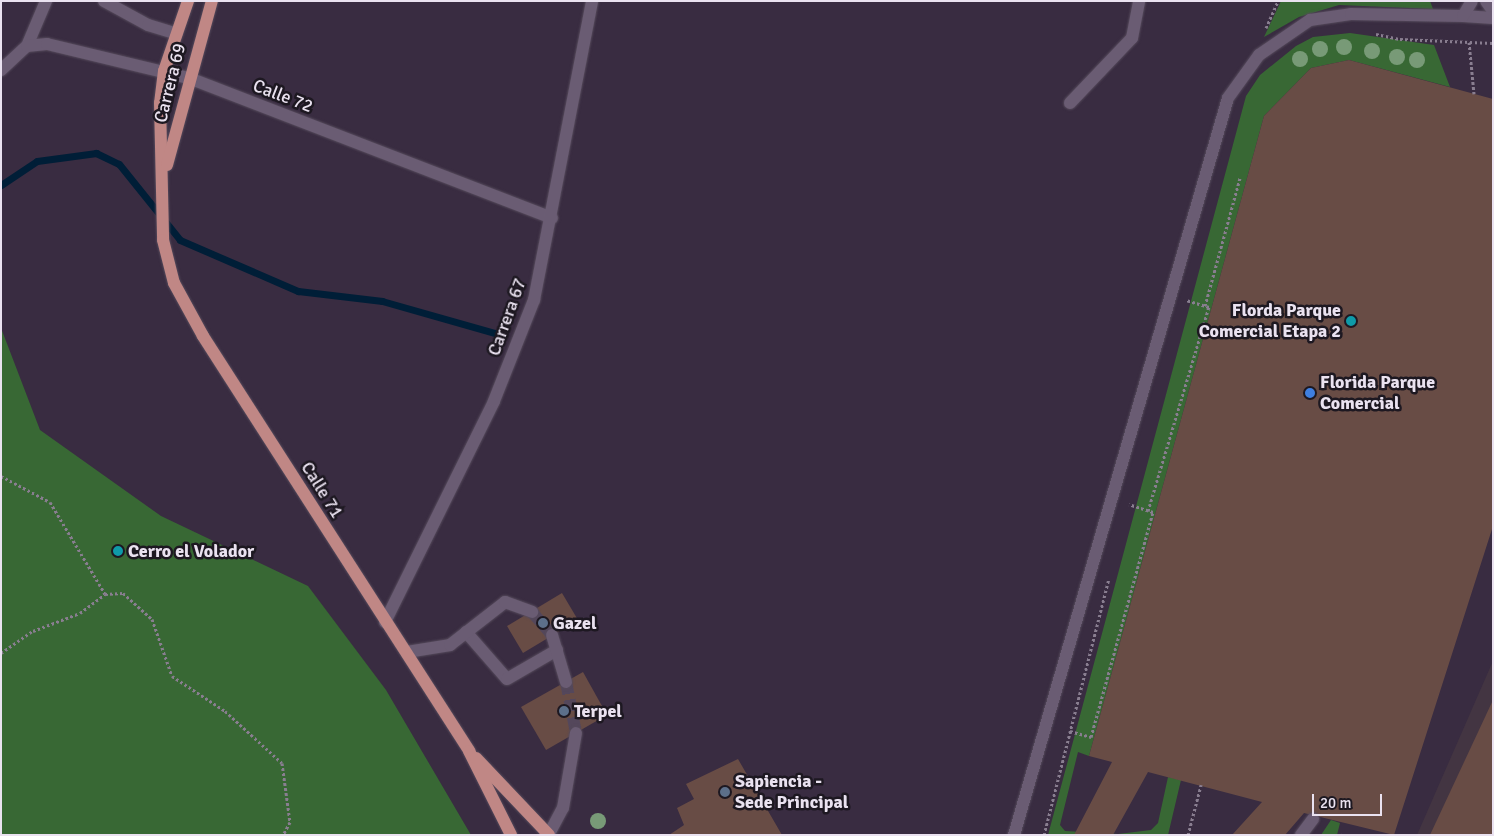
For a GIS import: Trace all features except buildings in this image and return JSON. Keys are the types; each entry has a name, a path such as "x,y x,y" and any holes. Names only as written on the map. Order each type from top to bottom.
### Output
{"main road":[{"name":"Carrera 69","path":"163,240 165,175 160,111 164,71 188,1"},
{"name":"Carrera 69","path":"165,175 189,78 212,1"},
{"name":"Calle 71","path":"163,240 174,283 195,323 469,751 511,835"},
{"name":"Calle 71","path":"469,751 549,834"}],"street":[{"path":"1,70 27,46 46,1"},
{"path":"104,1 148,25 177,34"},
{"name":"Carrera 67","path":"385,622 494,401 534,300 552,218 592,1"},
{"path":"1070,103 1132,38 1139,1"},
{"path":"1463,16 1472,1"},
{"path":"1486,1 1493,11"},
{"path":"1014,835 1228,98 1260,55 1310,20 1351,14 1493,18"},
{"name":"Calle 72","path":"27,46 47,44 189,78 552,218"},
{"path":"407,652 435,650 465,633 505,602 532,612"},
{"path":"465,633 507,679 557,650"},
{"path":"552,635 566,682"},
{"path":"549,834 563,808 571,778 576,733"},
{"path":"1301,835 1313,819"}],"path":[{"path":"1260,55 1255,50 1278,1"},
{"path":"1370,32 1400,39 1493,43"},
{"path":"1469,42 1474,94"},
{"path":"1205,306 1240,178"},
{"path":"1148,510 1209,307 1183,299"},
{"path":"1,476 50,502 105,594"},
{"path":"1070,731 1091,737 1153,512 1129,504"},
{"path":"1,653 33,631 80,613 105,594 123,593 152,619 172,676 225,711 282,763 290,822 283,835"},
{"path":"1044,835 1064,753"},
{"path":"1188,835 1201,786"}],"shaded area":[{"path":"1493,661 1493,835 1417,835"}],"green space":[{"path":"1281,1 1430,1 1433,9 1339,5 1299,17 1264,37"},
{"path":"1350,33 1434,45 1450,87 1349,60 1311,68 1264,116 1089,756 1078,752 1060,825 1065,831 1118,834 1151,830 1158,823 1168,777 1181,780 1168,835 1048,835 1246,96 1260,75 1296,46 1313,37"},
{"name":"Cerro el Volador","path":"1,328 40,430 161,516 308,586 386,690 471,835 1,835"},
{"path":"1331,820 1340,823 1337,835 1321,835"}],"waterway":[{"path":"1,185 37,161 96,153 119,164 180,240 298,291 382,301 501,335"}],"tunnel":[{"path":"532,612 552,635"},
{"path":"566,682 576,733"}],"place":[{"name":"Florda Parque Comercial Etapa 2","path":"1351,321"},
{"name":"Florida Parque Comercial","path":"1310,393"},
{"name":"Cerro el Volador","path":"118,551"},
{"name":"Gazel","path":"543,623"},
{"name":"Terpel","path":"564,711"},
{"name":"Sapiencia - Sede Principal","path":"725,792"}]}
